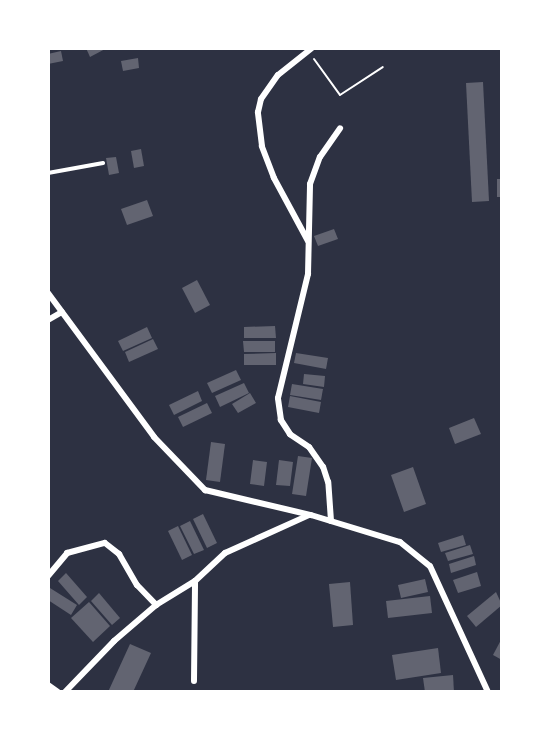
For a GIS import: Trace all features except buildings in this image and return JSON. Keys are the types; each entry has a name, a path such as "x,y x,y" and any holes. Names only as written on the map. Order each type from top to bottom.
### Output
{"street":[{"path":"309,241 274,178 258,120 261,99 278,75 310,50"},
{"path":"331,521 328,482 323,467 309,447 290,434 281,420 278,398 308,274 310,184 320,157 340,128"},
{"path":"48,293 154,437 205,490 311,515 400,542 430,566 488,692"},
{"path":"48,320 62,312"},
{"path":"64,692 114,641 156,605 195,581 225,553 311,515"},
{"path":"48,576 67,553 105,543 119,554 137,585 156,605"},
{"path":"194,681 195,581"},
{"path":"48,685 58,692"}],"lane":[{"path":"48,173 104,163"}],"path":[{"path":"310,50 340,94 383,67"}]}
